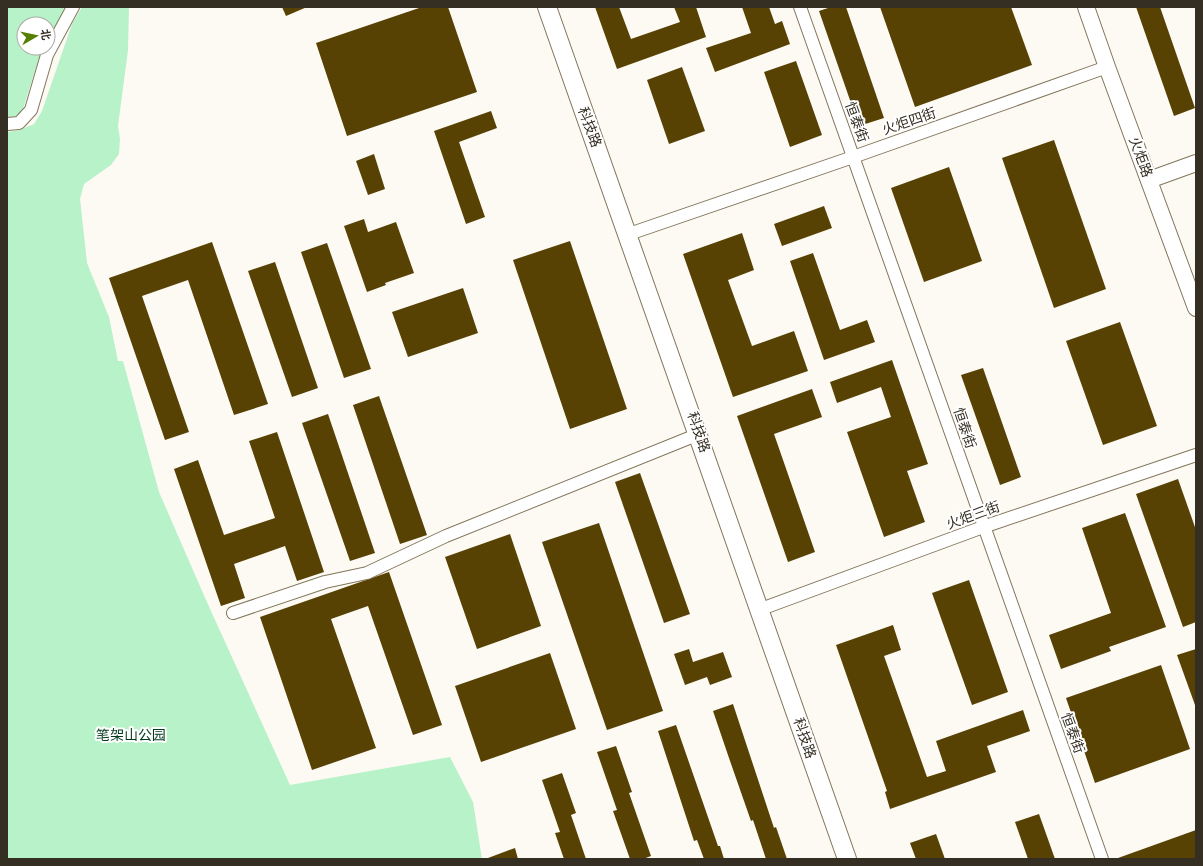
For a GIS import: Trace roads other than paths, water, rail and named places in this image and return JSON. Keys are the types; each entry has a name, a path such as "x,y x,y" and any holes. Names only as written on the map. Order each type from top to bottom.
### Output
{"main road":[{"name":"科技路","path":"547,7 629,234 761,609 846,859"},
{"name":"火炬路","path":"1086,7 1196,308"},
{"path":"1149,180 1196,163"}],"street":[{"path":"7,124 19,123 31,110 47,55 73,7"},
{"name":"恒泰街","path":"800,7 983,527 1102,859"},
{"name":"火炬四街","path":"629,234 1107,67"},
{"path":"233,613 325,582 367,573 446,536 699,434"},
{"name":"火炬三街","path":"761,609 983,527 1196,454"}],"park label":[{"name":"笔架山公园","path":"131,735"}]}
